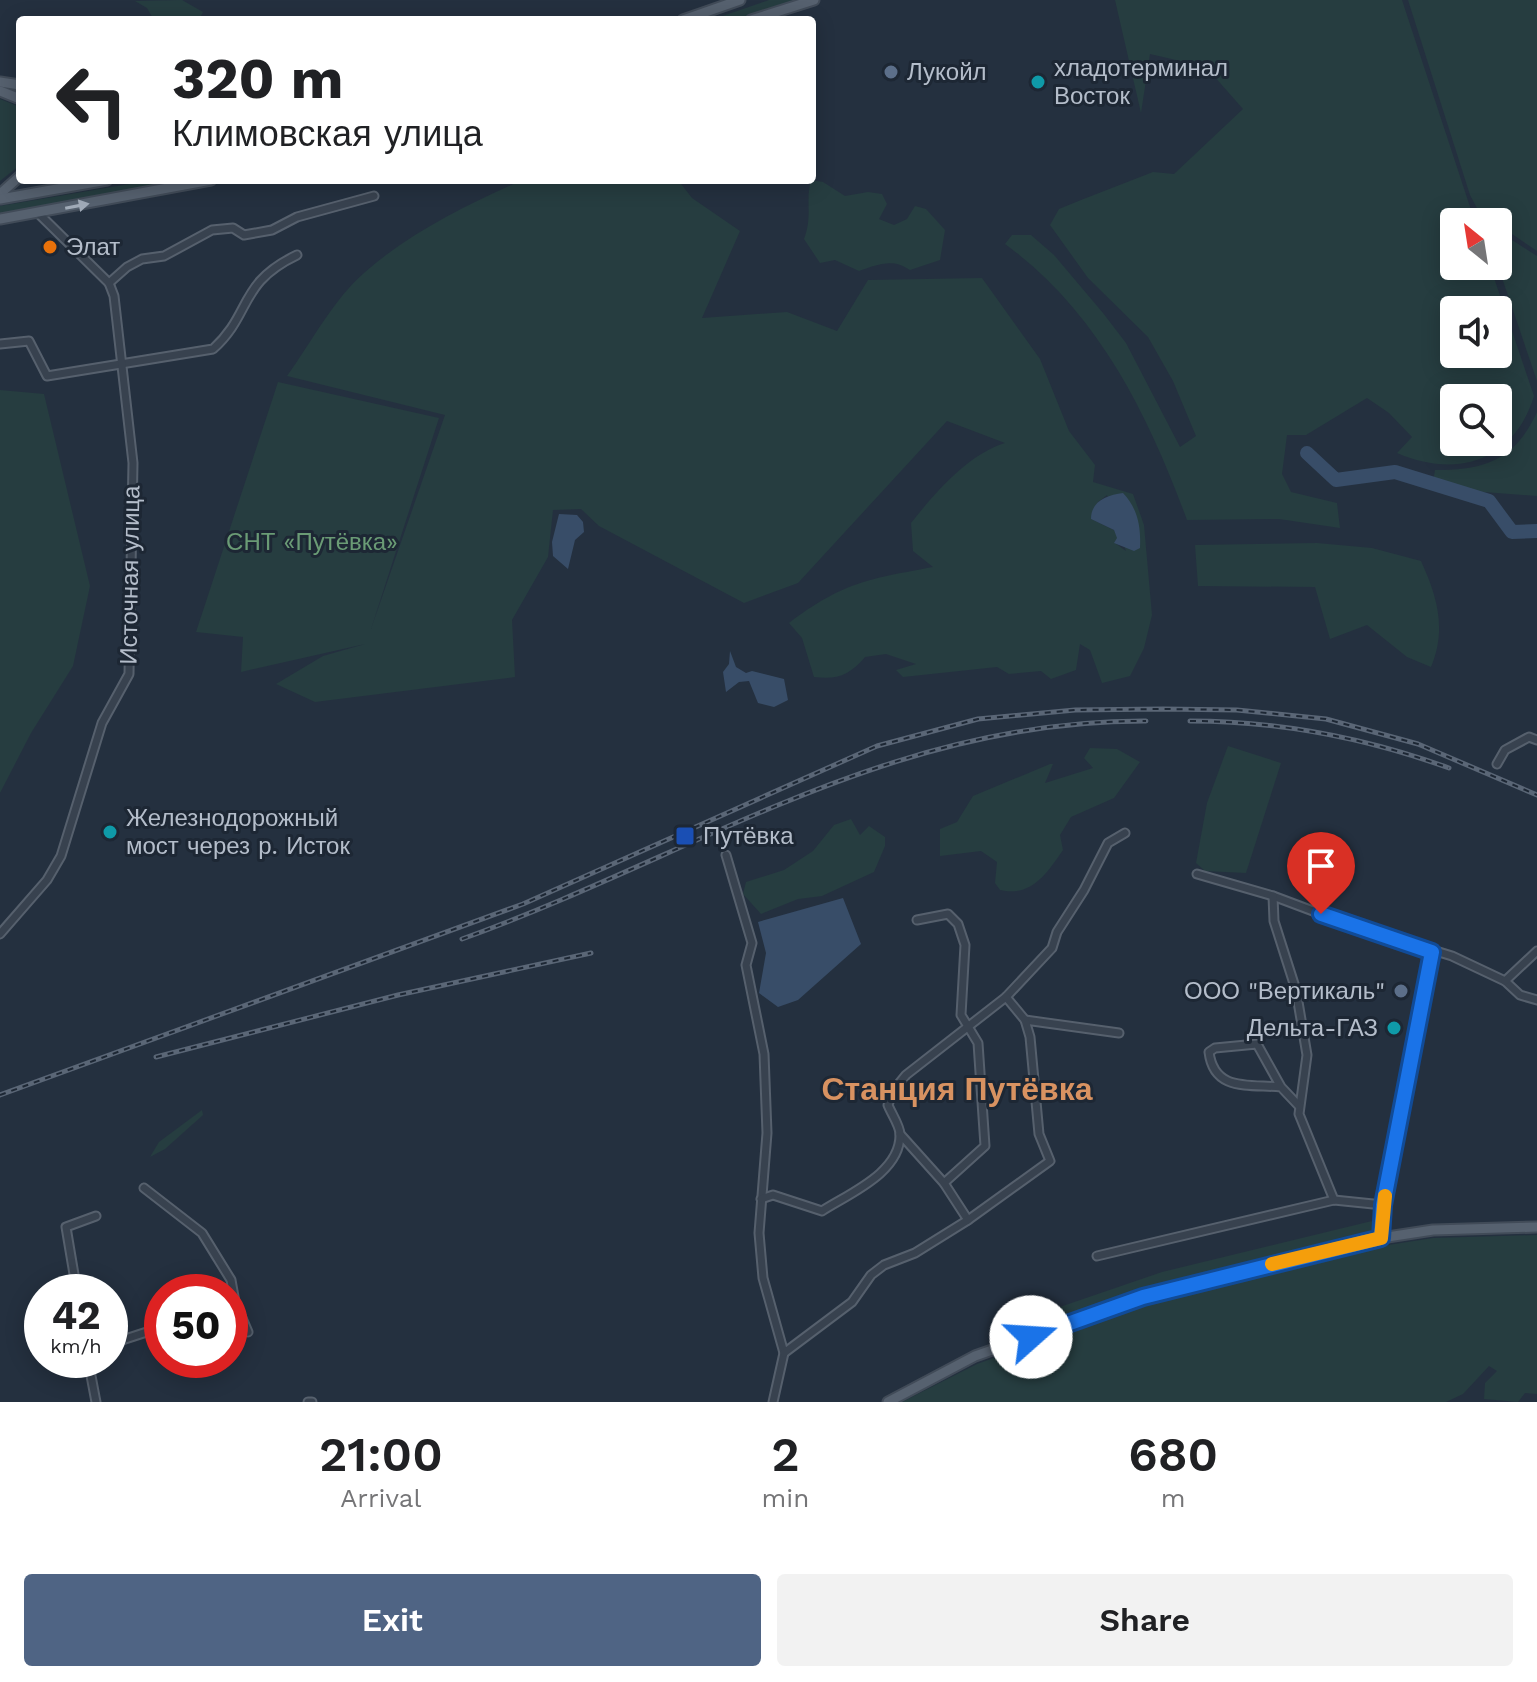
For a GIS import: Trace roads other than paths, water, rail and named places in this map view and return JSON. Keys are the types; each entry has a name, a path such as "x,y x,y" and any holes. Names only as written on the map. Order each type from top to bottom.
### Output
{"main road":[{"path":"694,16 740,0"},
{"path":"764,16 814,0"},
{"path":"0,196 16,180"},
{"path":"0,196 80,184"},
{"path":"0,219 191,184"},
{"path":"888,1402 975,1356 1143,1297 1381,1238 1433,1230 1537,1227"}],"street":[{"path":"39,214 106,280 142,259 164,256 212,230 233,228 244,235 272,230 306,214 374,196"},
{"path":"0,344 29,341 47,376 213,349 223,340 251,289 266,272 297,255"},
{"name":"Источная улица","path":"0,934 47,880 61,856 102,723 129,674 133,463 114,296 106,280"},
{"path":"1497,764 1505,750 1529,737 1537,740"},
{"path":"968,1220 944,1183 900,1134 888,1105 893,1091 931,1052 1006,997 1052,948 1057,932 1084,890 1108,843 1125,833"},
{"path":"726,855 752,943 746,965 764,1054 767,1133 761,1199 763,1278 784,1353 773,1402"},
{"path":"1197,874 1452,956 1505,981 1520,995 1537,1000"},
{"path":"1273,896 1274,921 1296,990 1307,1055 1299,1106 1305,1131 1334,1200"},
{"path":"917,920 948,914 958,924 965,945 961,1015 978,1043 985,1146 944,1183"},
{"path":"1505,981 1537,951"},
{"path":"1381,1238 1383,1205 1432,952"},
{"path":"784,1353 852,1302 871,1275 884,1265 915,1253 968,1220 1050,1161 1039,1134 1030,1037 1025,1020 1006,997"},
{"path":"1025,1020 1119,1033"},
{"path":"1281,1087 1223,1081 1214,1073 1209,1052 1215,1048 1257,1044 1281,1087 1299,1106"},
{"path":"761,1199 773,1195 822,1211 873,1180 892,1159 900,1134"},
{"path":"144,1188 202,1233 227,1274"},
{"path":"1097,1256 1334,1200 1383,1205"},
{"path":"74,1274 66,1227 96,1216"},
{"path":"91,1378 96,1402"}],"water":[{"path":"1123,493 1132,505 1139,526 1140,548 1134,551 1114,543 1117,538 1114,530 1091,519 1097,503 1111,495"},
{"path":"559,514 577,515 583,522 584,532 575,540 568,569 553,556 552,542"},
{"path":"730,651 736,667 746,673 752,671 784,679 788,700 774,707 758,703 749,681 739,682 726,692 723,672 729,664"},
{"path":"843,898 861,944 798,1000 778,1007 759,993 766,953 758,922"}],"waterway":[{"path":"1307,453 1336,480 1395,472 1489,501 1512,532 1537,531"}],"railway":[{"path":"0,1095 523,904 877,746 978,719 1075,710 1163,709 1237,710 1326,719 1418,744 1537,795"},
{"path":"462,939 795,798 878,767 963,743 1052,727 1146,721"},
{"path":"1190,721 1256,724 1321,733 1386,748 1449,768"},
{"path":"156,1057 398,995 591,953"}],"place":[{"name":"Лукойл","path":"891,72"},
{"name":"хладотерминал Восток","path":"1038,82"},
{"name":"Элат","path":"50,247"},
{"name":"Железнодорожный мост через р. Исток","path":"110,832"},
{"name":"Путёвка","path":"685,836"},
{"name":"ООО \"Вертикаль\"","path":"1401,991"},
{"name":"Дельта-ГАЗ","path":"1394,1028"}],"district":[{"name":"Станция Путёвка","path":"957,1089"}],"park label":[{"name":"СНТ «Путёвка»","path":"312,542"}]}
